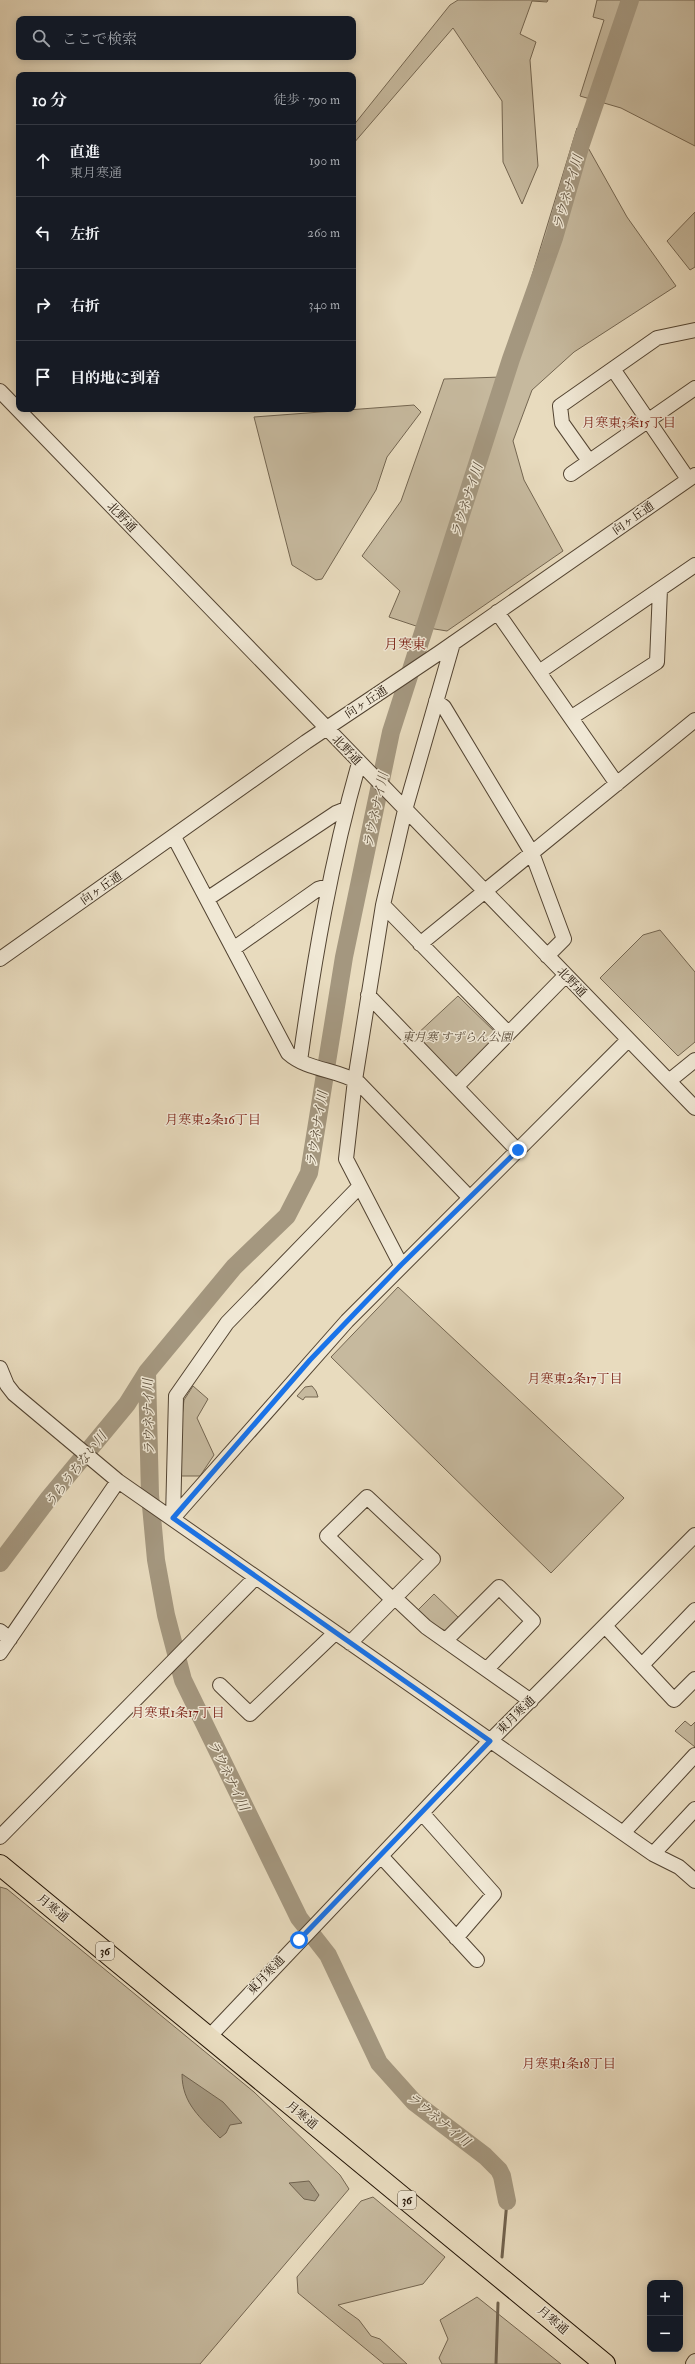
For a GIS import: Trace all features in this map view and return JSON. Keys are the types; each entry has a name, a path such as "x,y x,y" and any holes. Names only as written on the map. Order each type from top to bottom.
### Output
{"highway":[{"name":"月寒通","path":"0,1865 605,2364"}],"street":[{"path":"589,461 562,423 560,406 657,338 695,330"},
{"path":"613,369 692,477"},
{"path":"571,474 695,388"},
{"name":"北野通","path":"0,391 16,407"},
{"name":"北野通","path":"20,412 695,1108"},
{"name":"向ヶ丘通","path":"0,959 327,728 439,653 692,477"},
{"path":"540,672 695,565"},
{"path":"572,717 657,662 660,589"},
{"path":"497,612 572,717 617,784"},
{"path":"401,1265 346,1159 355,1080 368,995 383,905 403,808 453,643"},
{"path":"436,701 444,707 532,853 564,939 548,956"},
{"path":"420,944 695,720"},
{"path":"300,1061 314,957 328,886 346,809 362,765"},
{"path":"207,899 336,813 346,809"},
{"path":"174,837 288,1053 300,1061 355,1080 469,1197"},
{"path":"233,948 318,889 328,886"},
{"path":"383,905 508,1033"},
{"path":"457,1086 566,975"},
{"path":"368,995 518,1150"},
{"path":"173,1518 310,1360 401,1265 628,1040"},
{"path":"669,1081 695,1060"},
{"path":"173,1518 176,1396 227,1323 360,1186"},
{"path":"0,1368 7,1385 14,1394 118,1481 653,1854 678,1867 695,1881"},
{"path":"0,1653 5,1635 118,1481"},
{"path":"350,1643 393,1598 432,1559 367,1497 327,1536 393,1598 426,1626 531,1700"},
{"name":"東月寒通","path":"208,2038 299,1940 490,1741 694,1537"},
{"path":"0,1837 179,1653 256,1577"},
{"path":"446,1640 499,1587 534,1621 487,1669"},
{"path":"642,1665 695,1610"},
{"path":"605,1626 674,1700 695,1679"},
{"path":"220,1685 250,1714 336,1633"},
{"path":"623,1833 695,1755"},
{"path":"653,1854 695,1809"},
{"path":"422,1813 494,1894 456,1938"},
{"path":"381,1856 477,1960"}],"green space":[{"path":"458,0 548,0 547,2 532,1 520,34 536,42 530,60 538,166 522,204 503,162 502,101 453,28 356,141 356,122 450,5"},
{"path":"597,0 695,0 695,146 621,108 580,96 604,20 593,17"},
{"path":"577,128 627,217 676,286 574,352 532,390 513,441 524,480 563,551 447,631 416,626 389,617 400,591 362,556 401,501 444,379 501,377"},
{"path":"695,212 695,267 690,270 667,241"},
{"path":"414,405 421,412 387,457 376,490 322,579 316,580 292,565 254,417 321,412 356,412 356,409"},
{"path":"660,930 695,972 695,1042 678,1056 600,978 643,935"},
{"name":"東月寒 すずらん公園","path":"458,996 497,1034 497,1038 459,1077 455,1077 415,1036"},
{"path":"398,1287 624,1498 551,1573 331,1357"},
{"path":"193,1386 208,1399 197,1418 214,1455 200,1476 180,1476 180,1434 184,1400"},
{"path":"312,1386 318,1397 305,1397 303,1400 297,1396 305,1387"},
{"path":"434,1594 460,1619 448,1632 428,1622 417,1611"},
{"path":"685,1721 691,1726 695,1722 695,1747 675,1731"},
{"path":"0,1887 7,1889 254,2092 340,2175 349,2189 200,2364 0,2364"},
{"path":"373,2197 445,2257 423,2284 338,2305 359,2320 371,2336 380,2339 407,2364 384,2364 298,2293 297,2277 361,2201"},
{"path":"477,2297 561,2364 442,2364 439,2358 448,2339 440,2320"}],"shaded area":[{"path":"182,2074 223,2102 242,2123 230,2125 226,2133 220,2138 200,2117 189,2102 185,2094"},
{"path":"309,2181 319,2195 315,2201 304,2199 289,2183"}],"waterway":[{"name":"ラウネナイ川","path":"0,1563 49,1498 127,1404 147,1372 234,1267 287,1216 309,1173 344,957 391,732 511,359 554,238 581,144 630,0"},
{"name":"ラウネナイ川","path":"147,1372 150,1495 156,1560 166,1615 183,1680 299,1918 328,1955 379,2063 414,2102 485,2156 499,2170 502,2176 507,2201"},
{"name":"ラウネナイ川","path":"502,2257 507,2201"},
{"name":"ラウネナイ川","path":"496,2364 498,2303"}],"district":[{"name":"月寒東3条15丁目","path":"629,422"},
{"name":"月寒東","path":"405,644"},
{"name":"月寒東2条16丁目","path":"213,1119"},
{"name":"月寒東2条17丁目","path":"575,1378"},
{"name":"月寒東1条17丁目","path":"178,1712"},
{"name":"月寒東1条18丁目","path":"569,2063"}],"route":[{"path":"299,1940 490,1741 182,1526 173,1518 310,1360 401,1265 518,1150"}],"water label":[{"name":"うらうちない川","path":"75,1469"}]}
